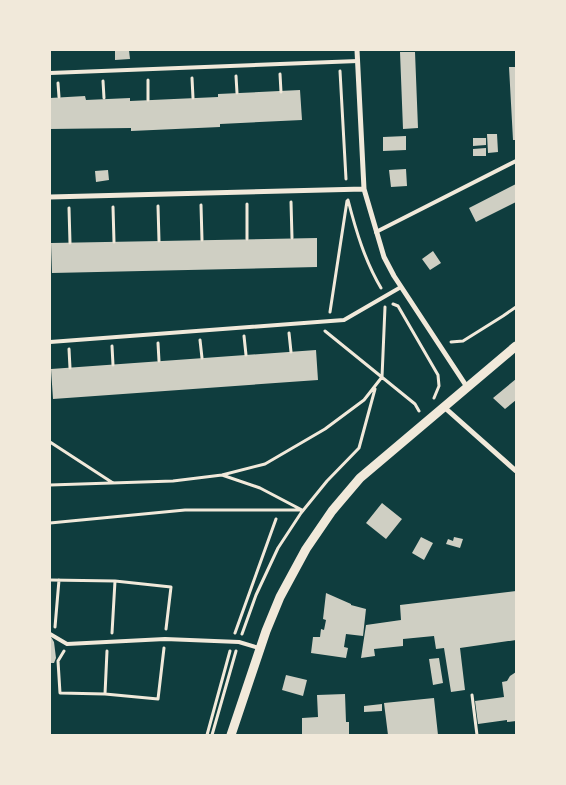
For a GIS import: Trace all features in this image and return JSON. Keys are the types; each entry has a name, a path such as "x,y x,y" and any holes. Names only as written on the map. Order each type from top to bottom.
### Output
{"street":[{"path":"357,50 364,189 384,257 401,288 467,387"},
{"path":"50,197 364,189"},
{"path":"231,735 280,597 306,549 332,511 360,478 516,346"},
{"path":"444,407 516,471"}],"lane":[{"path":"50,74 358,61"},
{"path":"376,232 516,161"},
{"path":"50,342 344,320 401,288"},
{"path":"52,635 68,644 165,639 233,641 261,649"}],"path":[{"path":"280,74 281,92"},
{"path":"236,75 236,93"},
{"path":"192,77 193,98"},
{"path":"148,79 148,100"},
{"path":"103,81 104,98"},
{"path":"58,83 59,98"},
{"path":"339,202 348,201 345,205 328,321 324,330 415,404 420,411"},
{"path":"291,202 292,238"},
{"path":"282,203 300,202"},
{"path":"247,239 246,204 255,204"},
{"path":"193,205 202,205 202,240"},
{"path":"149,206 166,206"},
{"path":"158,206 159,241"},
{"path":"104,207 122,207"},
{"path":"113,207 114,242"},
{"path":"60,208 78,208"},
{"path":"69,208 70,243"},
{"path":"50,485 173,481 222,474 265,464 325,429 364,400 382,377 385,306"},
{"path":"424,352 451,342 463,341 516,306"},
{"path":"289,332 291,352"},
{"path":"244,335 246,355"},
{"path":"200,339 202,358"},
{"path":"158,342 159,361"},
{"path":"112,346 113,365"},
{"path":"69,349 70,368"},
{"path":"50,442 113,483"},
{"path":"50,523 185,510 303,510 260,488 222,474"},
{"path":"206,735 233,641 276,519"},
{"path":"50,580 115,581 172,587 158,699 105,694"},
{"path":"52,635 59,580"},
{"path":"60,693 58,662 68,644"},
{"path":"472,694 477,735"}],"building":[{"path":"115,50 129,50 130,59 115,60"},
{"path":"400,52 415,52 418,128 403,129"},
{"path":"509,67 516,67 516,140 513,140"},
{"path":"300,90 302,120 220,124 220,127 131,131 131,128 50,129 50,98 85,96 86,100 130,98 130,101 218,97 218,94"},
{"path":"487,134 497,134 498,152 488,153"},
{"path":"406,136 406,150 383,151 383,137"},
{"path":"473,138 486,138 486,145 473,146"},
{"path":"486,148 486,156 473,156 473,149"},
{"path":"406,169 407,186 391,187 389,170"},
{"path":"108,170 109,180 96,182 95,171"},
{"path":"516,184 516,202 476,222 469,208"},
{"path":"317,238 317,267 52,273 51,243"},
{"path":"433,251 441,263 430,270 422,259"},
{"path":"316,350 318,380 53,399 51,369"},
{"path":"516,379 516,400 505,409 493,398"},
{"path":"382,503 402,519 386,539 366,523"},
{"path":"421,537 433,543 424,560 412,553"},
{"path":"454,537 463,539 460,548 446,544 448,539 453,541"},
{"path":"516,591 516,640 460,648 465,690 451,692 444,648 436,649 434,636 403,639 403,646 374,649 375,656 361,658 366,625 401,620 400,605"},
{"path":"326,593 351,605 366,609 363,636 346,634 344,647 348,648 346,658 311,653 313,637 320,637 321,629 324,630 326,620 323,619"},
{"path":"50,635 54,642 56,658 54,663 50,663"},
{"path":"439,658 443,683 433,685 429,659"},
{"path":"516,672 516,721 507,722 507,720 478,724 475,701 504,697 502,682 507,681"},
{"path":"286,675 307,680 303,696 282,690"},
{"path":"345,694 346,722 349,722 349,735 302,735 302,718 318,717 317,695"},
{"path":"434,698 438,735 388,735 384,703"},
{"path":"382,704 382,711 364,712 364,706"}]}
